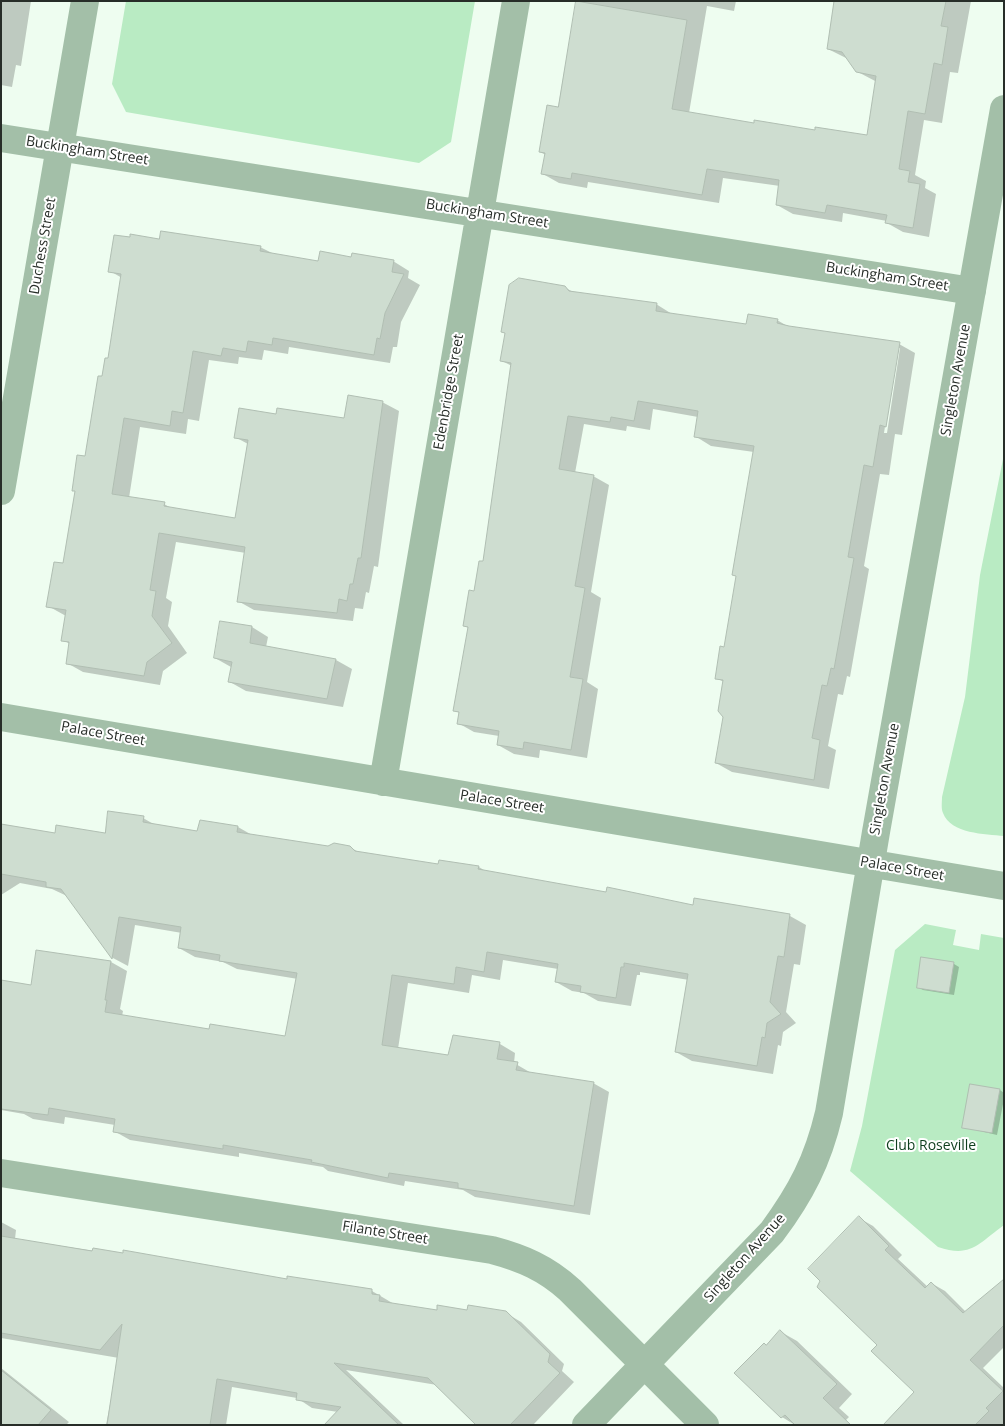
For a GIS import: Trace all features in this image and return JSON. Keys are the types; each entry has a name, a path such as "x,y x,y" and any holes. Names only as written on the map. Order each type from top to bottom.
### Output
{"street":[{"name":"Duchess Street","path":"1,491 85,1"},
{"name":"Edenbridge Street","path":"383,782 516,1"},
{"name":"Singleton Avenue","path":"586,1425 772,1232 791,1207 807,1180 821,1147 829,1113 870,863 1004,109"},
{"name":"Buckingham Street","path":"1,138 972,290"},
{"name":"Palace Street","path":"1,717 1004,886"},
{"name":"Filante Street","path":"1,1173 482,1249 518,1257 554,1276 705,1425"}],"green space":[{"path":"126,1 475,1 451,142 419,163 126,112 112,84"},
{"path":"1004,454 1004,836 969,832 953,825 947,820 942,811 942,797 965,697 980,575"},
{"name":"Club Roseville","path":"925,924 956,930 953,945 979,950 981,934 1004,938 1004,1225 974,1247 959,1251 938,1247 850,1171 862,1126 895,950"}],"building":[{"path":"576,1 687,20 672,109 754,123 754,120 815,130 815,127 867,135 876,76 856,72 842,52 827,49 834,1 946,1 941,26 948,27 942,65 934,63 925,114 908,111 899,169 910,171 908,182 920,184 913,228 885,223 887,215 827,205 825,213 776,205 779,180 707,169 702,195 572,173 571,179 541,174 545,153 539,152 547,105 558,107"},
{"path":"161,231 261,246 260,251 318,261 320,251 351,257 352,253 394,260 392,272 404,274 385,313 380,339 377,338 374,355 273,338 272,345 248,341 246,352 223,348 221,356 193,351 183,413 172,411 170,426 124,418 112,494 165,502 164,506 235,518 248,440 234,438 239,408 276,414 277,408 344,418 348,395 383,401 361,558 358,558 353,584 350,584 347,601 339,599 337,613 237,602 245,547 159,533 150,590 156,591 152,616 172,643 147,662 144,676 66,664 69,642 61,641 66,610 46,607 54,562 63,563 75,491 72,491 77,455 85,456 98,376 102,376 105,358 108,358 121,274 108,272 114,235 130,237 130,234 159,239"},
{"path":"519,278 565,286 569,291 657,303 656,311 746,324 748,314 778,319 777,323 789,326 900,342 886,427 880,425 873,467 864,465 848,557 854,558 834,669 831,668 827,686 822,685 812,738 820,740 814,780 715,763 723,717 718,711 723,680 715,679 720,646 724,647 736,576 732,575 754,446 694,437 698,411 638,401 634,421 611,417 610,422 568,416 559,469 594,475 575,586 585,588 570,677 583,679 571,750 524,742 523,749 497,745 499,731 457,724 459,712 453,711 468,627 463,626 469,590 474,591 479,561 483,561 511,363 500,361 505,333 501,332 509,285"},
{"path":"220,621 252,626 250,643 336,659 327,699 228,682 232,662 214,658"},
{"path":"108,811 144,816 143,822 197,831 200,820 238,826 237,832 328,846 334,843 350,846 355,851 438,864 439,860 479,866 478,869 606,892 607,887 693,905 694,898 790,914 784,957 778,956 770,1002 781,1014 767,1023 765,1038 762,1037 757,1066 675,1052 688,974 624,963 624,967 621,967 616,998 580,992 581,986 555,982 558,964 487,952 484,972 456,967 454,984 392,975 382,1045 448,1055 453,1035 500,1042 497,1059 518,1062 516,1070 594,1082 574,1206 458,1188 458,1183 389,1173 388,1178 311,1162 312,1160 223,1145 223,1149 113,1132 115,1119 49,1108 48,1115 1,1109 1,980 31,985 36,950 111,961 105,1012 209,1029 210,1024 285,1036 297,973 219,961 220,955 178,948 181,927 119,917 112,959 61,889 46,887 46,882 1,874 1,824 55,833 56,825 105,833"},
{"path":"921,957 954,962 949,993 917,988"},
{"path":"970,1084 1000,1089 992,1133 962,1128"},
{"path":"859,1216 889,1246 885,1250 925,1288 931,1282 963,1313 1004,1279 1004,1325 970,1360 1003,1391 986,1408 989,1411 975,1425 883,1425 914,1392 871,1351 877,1345 817,1287 820,1281 808,1269"},
{"path":"1,1236 92,1251 93,1248 123,1253 123,1250 287,1279 287,1276 372,1289 372,1294 380,1295 379,1301 437,1310 437,1305 467,1310 468,1305 506,1311 550,1354 548,1362 560,1373 510,1425 476,1425 428,1378 334,1363 399,1425 324,1425 341,1407 296,1400 297,1393 217,1379 210,1425 107,1425 122,1324 100,1350 1,1333"},
{"path":"780,1330 837,1384 823,1398 851,1425 795,1425 785,1415 781,1418 734,1373"},
{"path":"1,1370 51,1410 38,1425 1,1425"}]}
